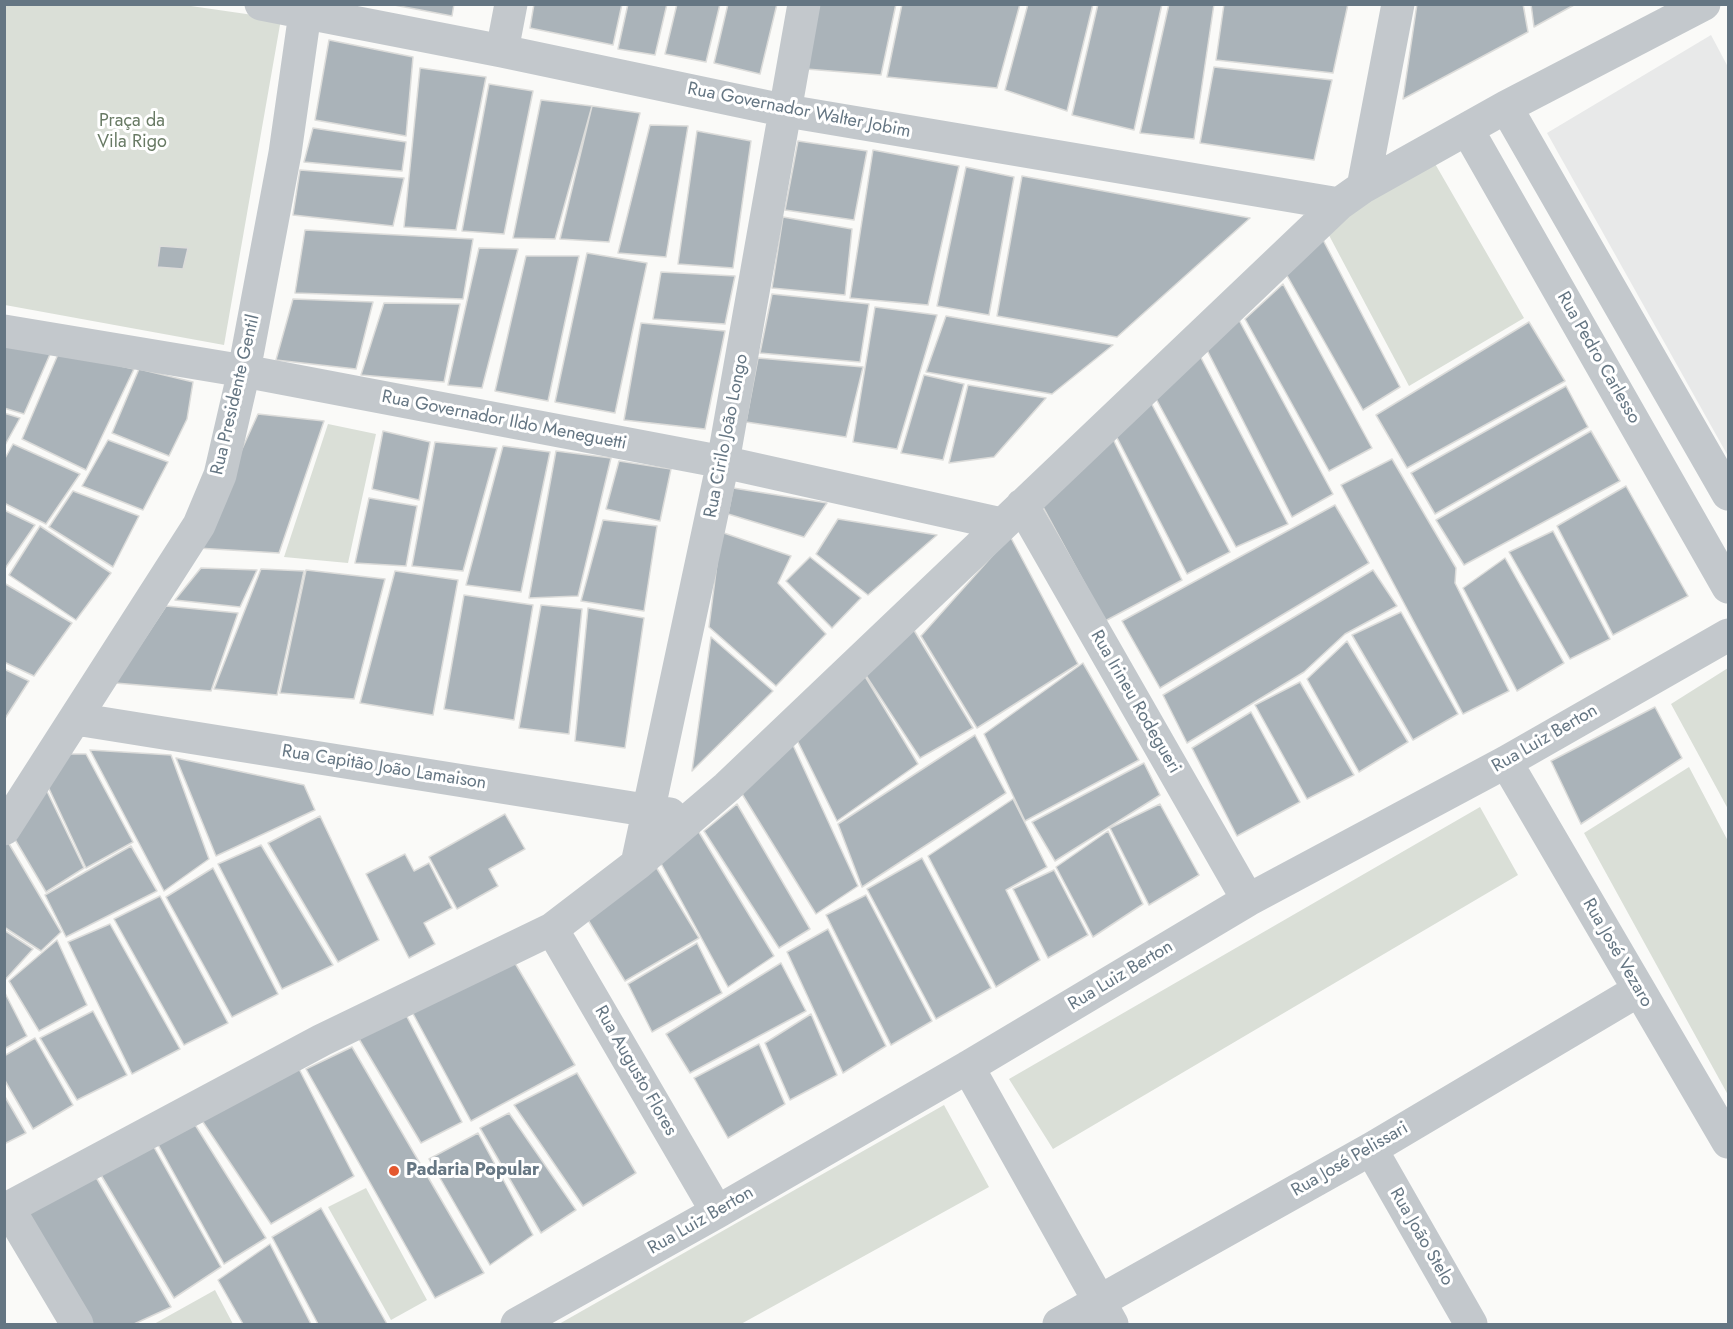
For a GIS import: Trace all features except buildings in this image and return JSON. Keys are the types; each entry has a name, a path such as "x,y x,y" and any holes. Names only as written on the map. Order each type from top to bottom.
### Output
{"street":[{"name":"Rua Governador Walter Jobim","path":"261,4 502,51 787,111 1351,196"},
{"path":"502,51 511,4"},
{"name":"Rua Cirilo João Longo","path":"637,864 723,462 787,111 804,4"},
{"path":"1351,196 1398,4"},
{"path":"77,1324 6,1209 322,1040 552,929 637,864 727,787 1012,514 1351,196 1506,107 1704,4"},
{"name":"Rua Presidente Gentil","path":"4,829 199,525 220,475 244,371 285,153 304,13"},
{"path":"1506,107 1728,494"},
{"name":"Rua Pedro Carlesso","path":"1467,129 1728,587"},
{"name":"Rua Governador Ildo Meneguetti","path":"4,331 244,371 1012,514"},
{"name":"Rua Irineu Rodegueri","path":"1012,514 1248,900"},
{"name":"Rua Luiz Berton","path":"517,1324 968,1067 1248,900 1506,762 1728,634"},
{"name":"Rua Capitão João Lamaison","path":"76,719 693,817"},
{"name":"Rua José Vezaro","path":"1506,762 1728,1142"},
{"name":"Rua Augusto Flores","path":"552,929 717,1212"},
{"name":"Rua José Pelissari","path":"1059,1324 1105,1313 1371,1149 1639,990"},
{"path":"968,1067 1105,1313"},
{"name":"Rua João Stelo","path":"1371,1149 1471,1324"}],"shaded area":[{"path":"1711,35 1728,67 1728,456 1547,133"}],"green space":[{"name":"Praça da Vila Rigo","path":"177,4 281,19 224,345 5,305 4,5"},
{"path":"1430,155 1524,318 1409,386 1323,224"},
{"path":"328,424 376,434 348,563 284,557"},
{"path":"1728,668 1728,809 1671,704"},
{"path":"1689,767 1728,841 1728,1095 1584,833"},
{"path":"1480,807 1518,875 1053,1149 1009,1079"},
{"path":"944,1105 989,1187 741,1324 559,1324"},
{"path":"366,1188 427,1300 391,1320 328,1207"},
{"path":"215,1290 233,1324 154,1324"}],"place":[{"name":"Padaria Popular","path":"394,1171"}]}
